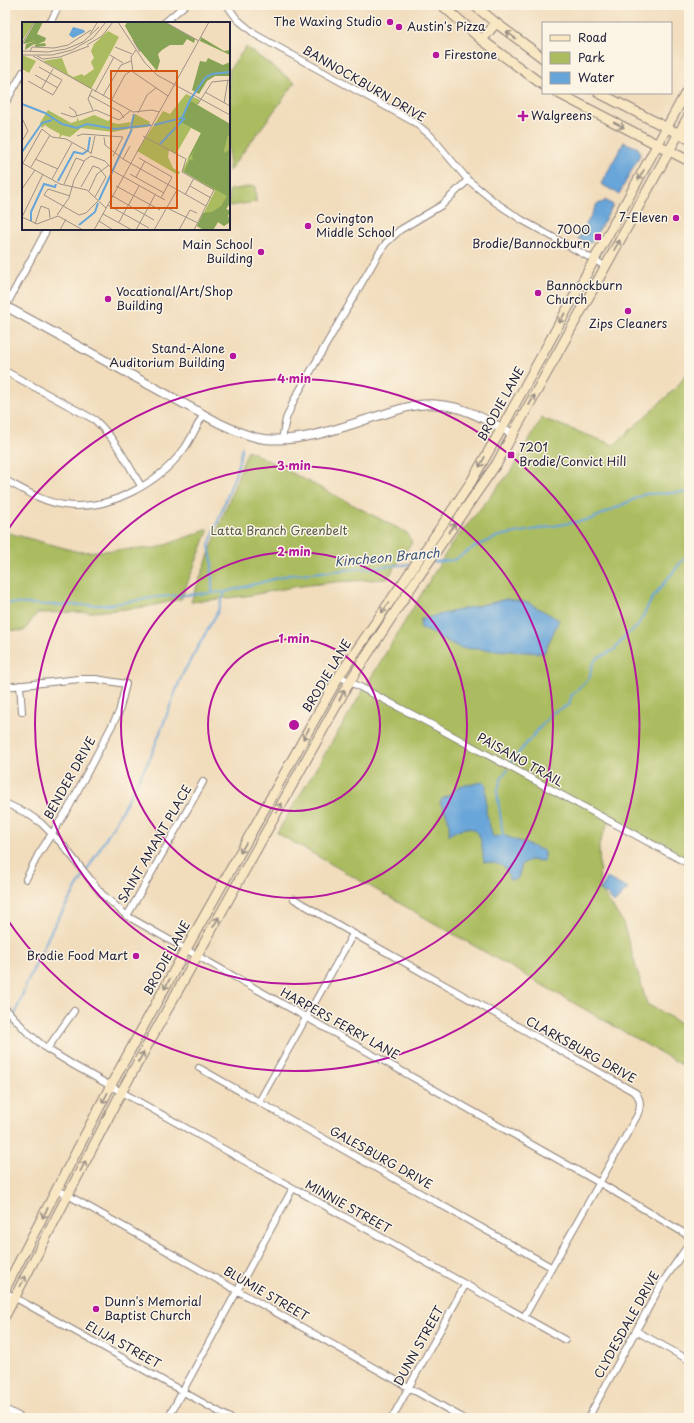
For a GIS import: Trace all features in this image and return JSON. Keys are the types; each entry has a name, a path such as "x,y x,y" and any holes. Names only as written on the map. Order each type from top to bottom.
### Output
{"main road":[{"path":"442,5 482,40 542,84"},
{"path":"474,5 542,57"},
{"path":"482,40 496,23"},
{"name":"BRODIE LANE","path":"5,1291 111,1085 339,676 471,482 689,87"},
{"path":"560,94 689,161"},
{"path":"601,94 689,140"},
{"name":"BRODIE LANE","path":"5,1316 122,1091 350,681 414,583 497,463 689,115"}],"street":[{"path":"50,22 59,5"},
{"path":"165,22 185,5"},
{"name":"BANNOCKBURN DRIVE","path":"227,5 236,19 256,35 414,122 431,136 468,180 507,211 605,266"},
{"path":"5,104 22,74"},
{"path":"282,439 286,419 294,400 386,243 400,230 442,205 468,180"},
{"path":"46,230 5,306 230,428 264,439 306,437 405,408 428,404 459,408 479,416 513,434"},
{"path":"5,371 95,420 116,443 141,486"},
{"path":"5,480 39,497 64,505 75,506 97,504 114,500 141,486 175,460 184,448 204,414"},
{"name":"PAISANO TRAIL","path":"339,676 689,864"},
{"name":"BENDER DRIVE","path":"20,685 79,680 96,680 126,684 119,712 68,809 51,833 26,879"},
{"path":"5,687 20,685 22,712"},
{"name":"SAINT AMANT PLACE","path":"127,916 203,782"},
{"name":"HARPERS FERRY LANE","path":"5,802 28,814 41,823 62,844 92,883 112,904 127,916 599,1182 689,1236"},
{"name":"CLARKSBURG DRIVE","path":"294,899 636,1093 640,1102 640,1111 524,1317"},
{"path":"259,1102 354,934"},
{"name":"MINNIE STREET","path":"6,1008 27,1032 47,1049 565,1340"},
{"path":"47,1049 74,1011"},
{"name":"GALESBURG DRIVE","path":"199,1068 551,1267"},
{"path":"168,1418 293,1188"},
{"name":"BLUMIE STREET","path":"57,1189 463,1418"},
{"name":"CLYDESDALE DRIVE","path":"588,1418 662,1283 689,1244"},
{"name":"DUNN STREET","path":"392,1418 465,1285"},
{"name":"ELIJA STREET","path":"5,1291 230,1418"},
{"path":"636,1331 689,1360"},
{"path":"5,1408 22,1418"}],"green space":[{"path":"246,47 295,83 230,170 230,69"},
{"path":"255,186 256,202 230,206 230,190"},
{"path":"689,370 689,847 683,861 609,821 599,844 600,888 623,923 647,1004 689,1028 689,1069 277,833 451,545 510,472 542,418 614,445 677,387"},
{"name":"Latta Branch Greenbelt","path":"248,450 407,533 412,542 387,579 334,582 293,587 246,596 191,602"},
{"name":"Latta Branch Greenbelt","path":"209,529 181,599 146,607 93,612 37,613 24,631 5,630 5,532 79,552 157,548"}],"water":[{"path":"624,142 638,148 640,155 619,194 601,184"},
{"path":"605,200 613,205 592,242 587,243 578,239 597,204 604,202"},
{"path":"507,599 529,603 559,620 544,653 460,648 420,627 421,619"},
{"path":"484,782 486,785 486,812 493,837 503,835 544,851 544,861 529,860 522,864 518,878 514,880 509,879 506,870 501,865 484,862 481,840 476,831 465,828 449,835 448,818 440,803 442,799 460,786"},
{"path":"607,878 628,889 614,903 608,895 600,891"}],"waterway":[{"path":"212,592 212,561 209,545 237,470 242,447"},
{"name":"Kincheon Branch","path":"433,562 454,560 476,546 499,536 592,519 645,494 689,492"},
{"path":"511,762 553,712 569,705 571,696 590,677 591,667 597,658 614,650 627,634 637,627 653,597 682,561 689,555"},
{"name":"Kincheon Branch","path":"5,603 108,605 158,597 225,592 289,575 412,564"},
{"path":"5,1042 26,985 52,929 115,823 151,756 182,675 217,613 225,592"},
{"path":"503,835 497,792 502,777 507,770"}],"place":[{"name":"The Waxing Studio","path":"390,22"},
{"name":"Austin's Pizza","path":"399,27"},
{"name":"Firestone","path":"436,55"},
{"name":"Walgreens","path":"523,116"},
{"name":"7-Eleven","path":"676,218"},
{"name":"Covington Middle School","path":"308,226"},
{"name":"7000 Brodie/Bannockburn","path":"598,237"},
{"name":"Main School Building","path":"261,252"},
{"name":"Bannockburn Church","path":"538,293"},
{"name":"Vocational/Art/Shop Building","path":"108,299"},
{"name":"Zips Cleaners","path":"628,311"},
{"name":"Stand-Alone Auditorium Building","path":"233,356"},
{"name":"7201 Brodie/Convict Hill","path":"511,455"},
{"name":"Brodie Food Mart","path":"136,956"},
{"name":"Dunn's Memorial Baptist Church","path":"96,1309"}]}
